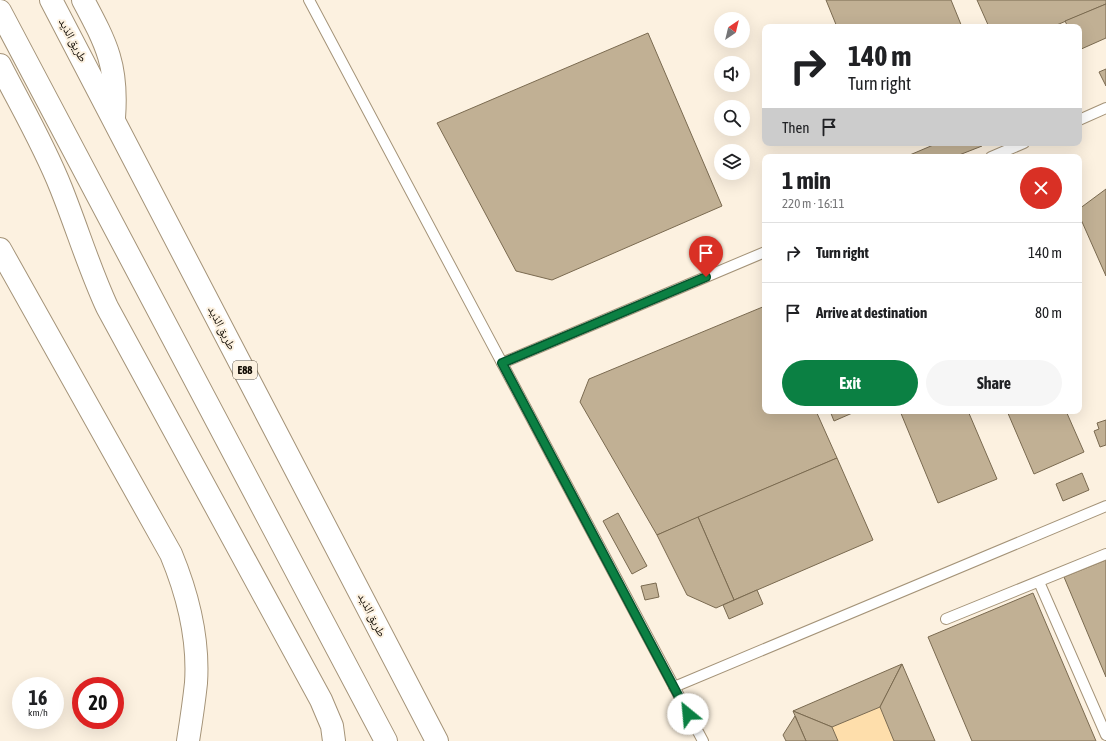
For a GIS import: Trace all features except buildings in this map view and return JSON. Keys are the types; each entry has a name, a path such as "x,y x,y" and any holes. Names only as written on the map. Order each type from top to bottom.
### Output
{"main road":[{"name":"طريق الذيد","path":"51,0 114,118 437,741"},
{"path":"83,0 106,46 114,69 116,93 114,118"},
{"path":"0,11 386,741"},
{"path":"0,66 50,160 69,207 94,280 107,307 321,700 332,726 334,741"},
{"path":"0,249 171,554 184,585 192,617 196,650 196,682 188,741"}],"lane":[{"path":"309,0 702,741"},
{"path":"1082,119 1106,108"},
{"path":"998,154 1017,146"},
{"path":"502,363 762,253"},
{"path":"674,687 1106,506"},
{"path":"946,619 1106,554"},
{"path":"1038,582 1106,735"}],"shaded area":[{"path":"880,707 894,741 838,741 832,727"}],"route":[{"path":"688,714 502,363 706,277"}]}
